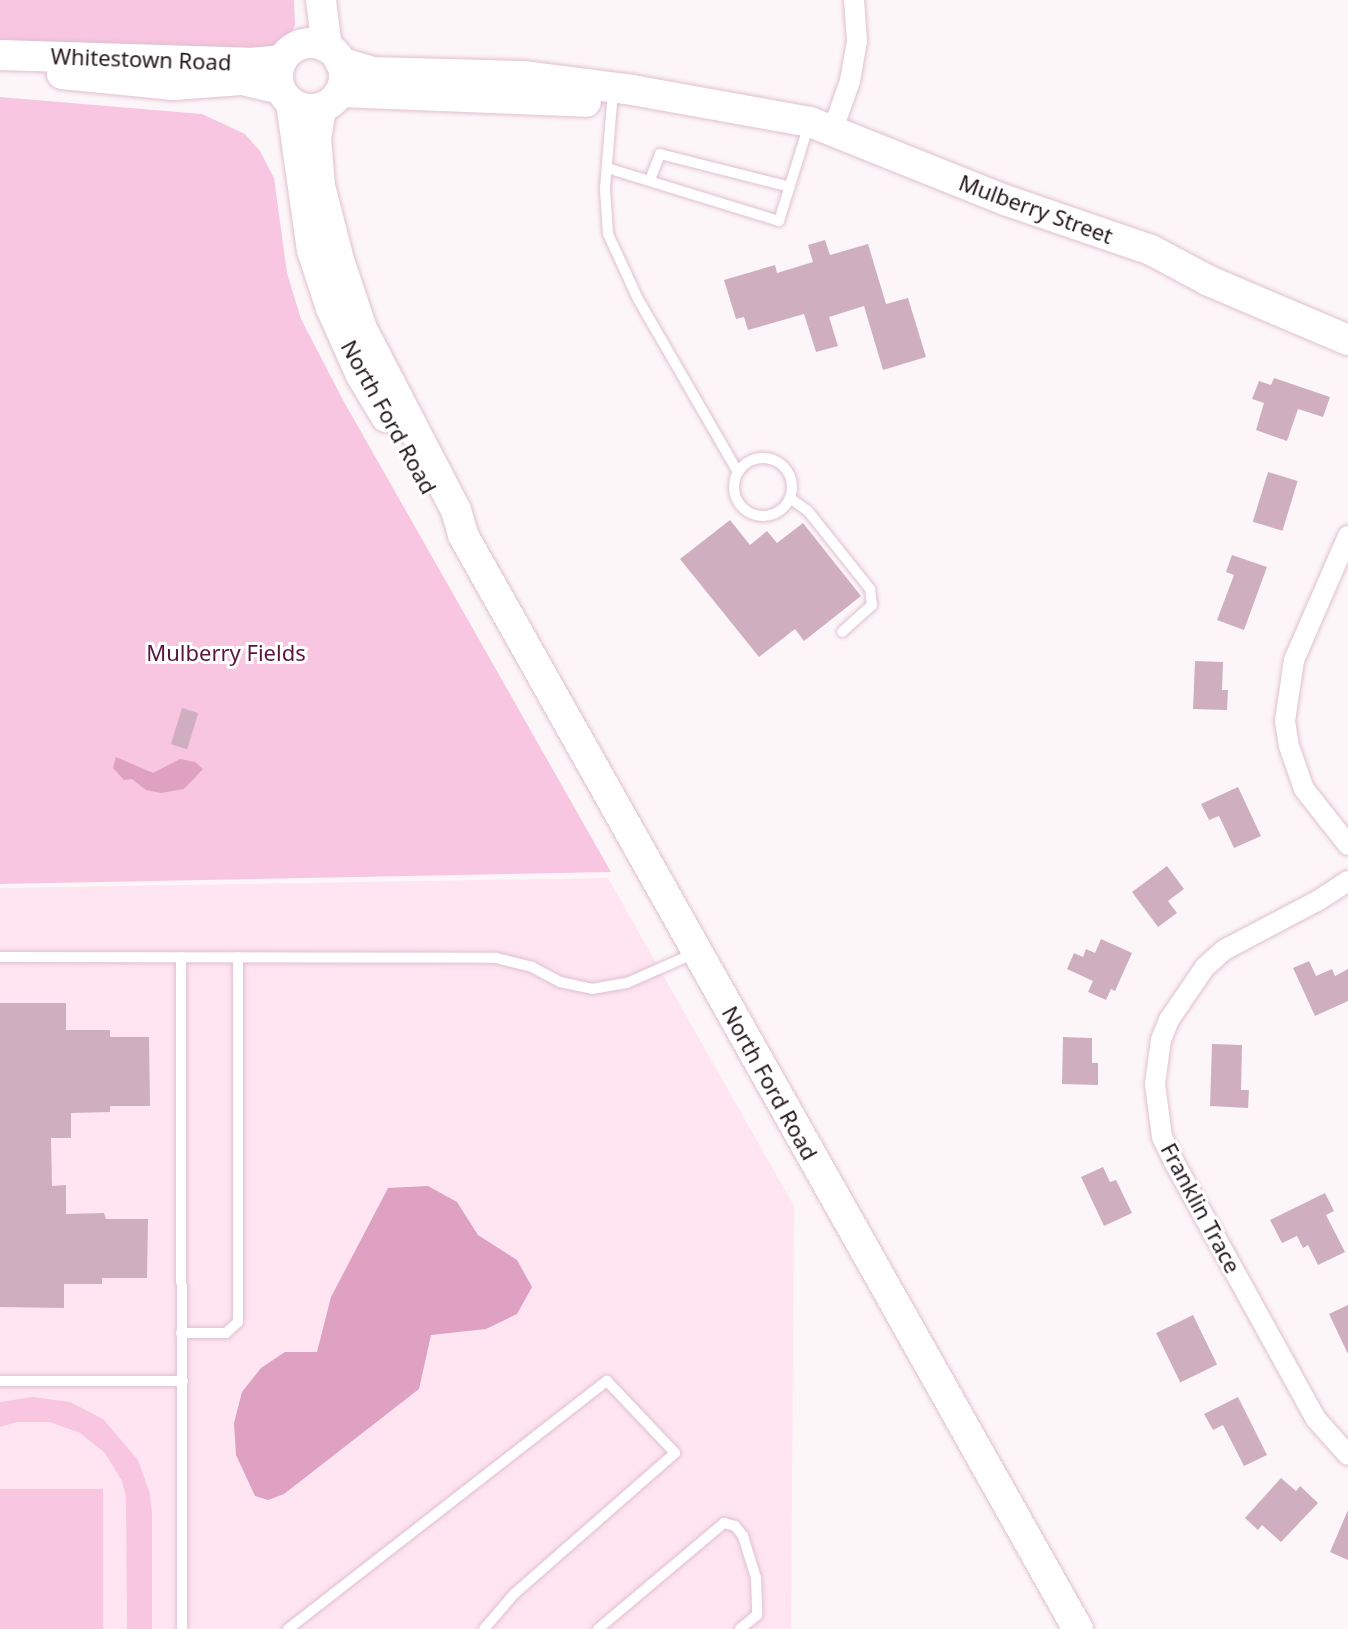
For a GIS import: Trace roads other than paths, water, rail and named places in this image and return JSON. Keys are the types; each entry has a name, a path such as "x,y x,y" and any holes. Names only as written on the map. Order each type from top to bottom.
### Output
{"street":[{"path":"303,0 308,81"},
{"path":"308,81 321,0"},
{"path":"822,125 850,81 857,41 854,0"},
{"name":"Whitestown Road","path":"0,55 250,63 308,81"},
{"name":"Whitestown Road","path":"0,70 173,85 193,94 265,106 308,81"},
{"name":"Mulberry Street","path":"308,81 372,72 523,76 715,105 822,125 1005,200 1151,250 1209,281 1348,340"},
{"name":"Mulberry Street","path":"308,81 612,103 715,105"},
{"name":"North Ford Road","path":"308,81 320,186 339,260 362,329 456,510 463,535 1078,1629"},
{"path":"1348,536 1294,660 1285,721 1289,746 1304,789 1348,845"},
{"name":"Franklin Trace","path":"1348,881 1319,900 1224,950 1205,967 1169,1020 1161,1040 1155,1084 1162,1137 1174,1162 1316,1419 1348,1455"}],"lane":[{"path":"612,103 607,168 608,234 638,299 738,472"},
{"path":"607,168 779,221 790,187 822,125"},
{"path":"650,180 660,154 790,187"},
{"path":"771,459 787,470 792,488 790,498 785,506 768,515 750,513 736,499 734,481 738,472 752,460 771,459"},
{"path":"790,498 808,511 870,589 872,605 842,632"},
{"path":"0,957 496,958 532,967 560,982 592,989 627,983 697,952"},
{"path":"181,957 182,1629"},
{"path":"181,1333 226,1333 238,1322 238,957"},
{"path":"0,1381 183,1381"},
{"path":"288,1629 607,1381 675,1453 514,1594 484,1629"},
{"path":"598,1629 724,1523 735,1526 743,1536 756,1578 757,1615 740,1629"}],"park label":[{"name":"Mulberry Fields","path":"226,653"}]}
